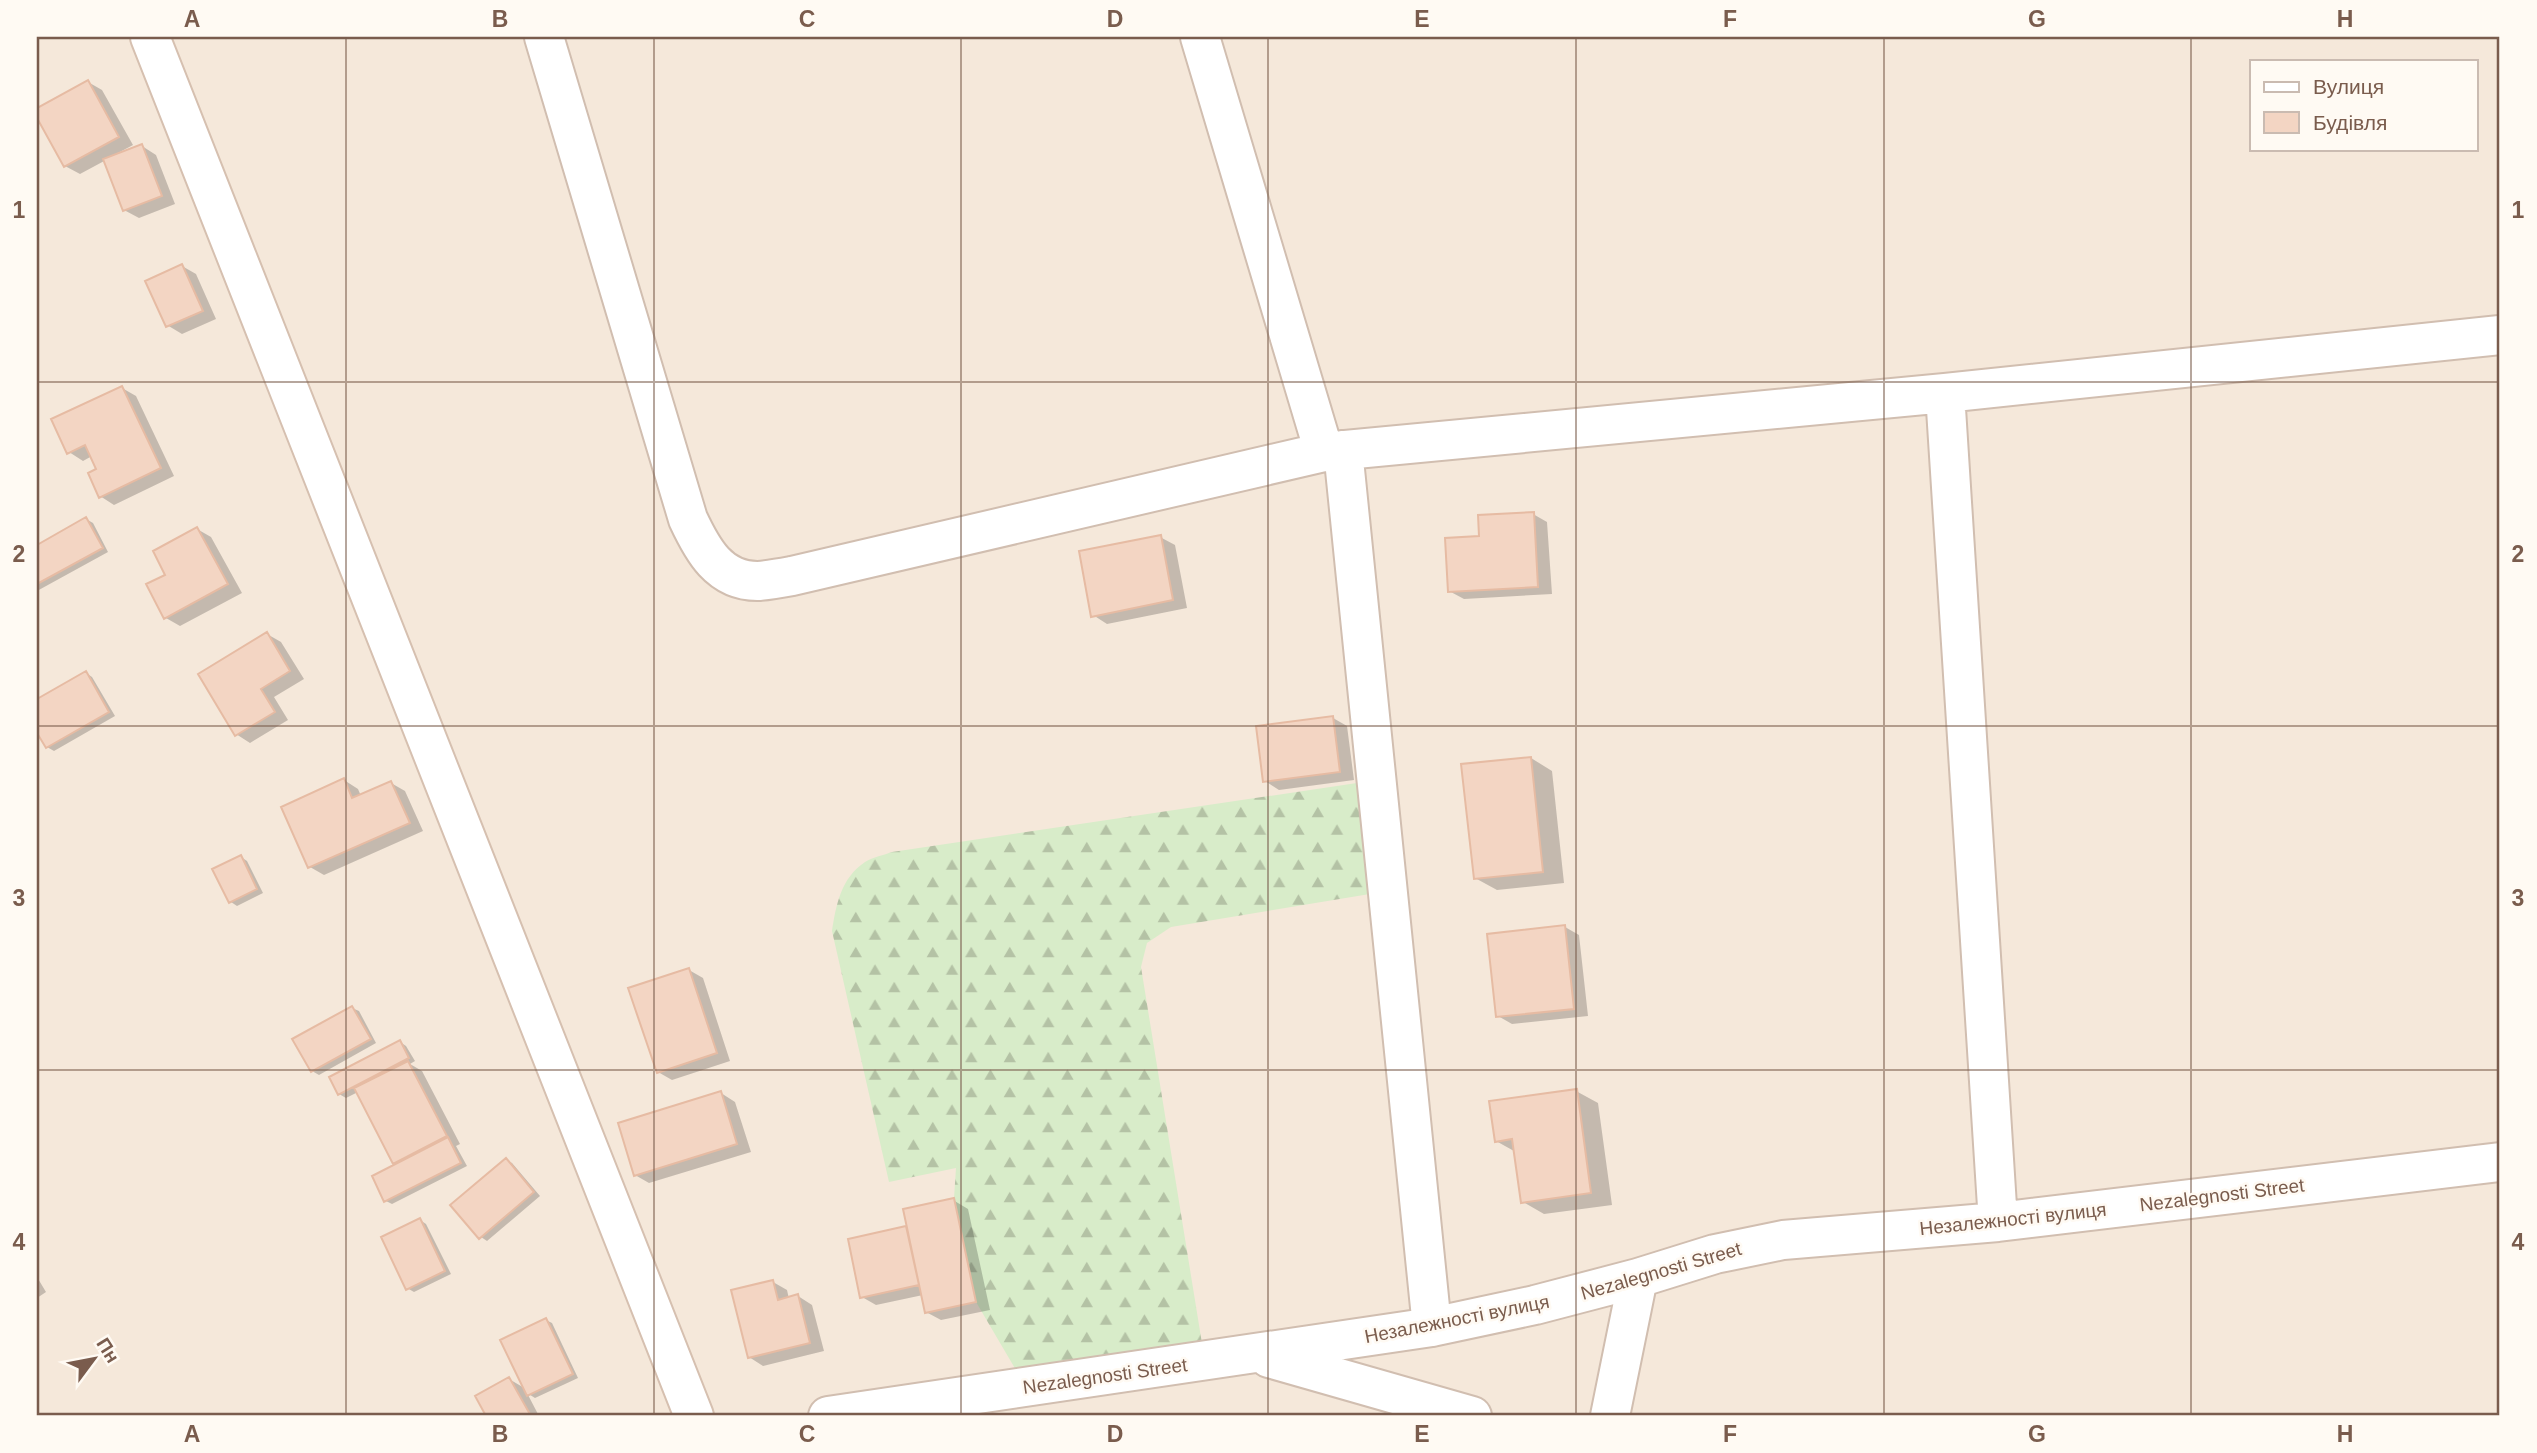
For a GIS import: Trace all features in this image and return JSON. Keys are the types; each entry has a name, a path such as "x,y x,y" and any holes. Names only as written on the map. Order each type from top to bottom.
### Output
{"street":[{"path":"150,37 694,1416"},
{"path":"544,37 688,519 704,552 728,574 757,581 792,576 1334,451 1945,393 2500,335"},
{"path":"1200,37 1334,451 1432,1327"},
{"path":"1945,393 1998,1222"},
{"name":"Незалежності вулиця","path":"828,1416 1432,1327 1535,1306 1715,1254 1783,1240 1998,1222 2500,1162"},
{"path":"1610,1416 1637,1278"},
{"path":"1257,1354 1472,1416"}],"shaded area":[{"path":"37,37 2500,37 2500,1416 37,1416"}],"green space":[{"path":"1377,780 1388,891 1171,927 1147,943 1141,967 1205,1362 1026,1387 976,1302 954,1198 956,1168 889,1182 832,931 845,884 865,862 892,852"}],"building":[{"path":"88,80 119,137 64,167 37,118 37,108"},
{"path":"142,144 162,196 123,211 103,159"},
{"path":"182,264 203,311 166,327 145,281"},
{"path":"122,386 161,468 99,498 88,473 96,469 85,445 67,454 51,419"},
{"path":"1534,512 1538,587 1448,592 1445,538 1479,536 1478,515"},
{"path":"86,517 103,548 37,584 37,545"},
{"path":"197,527 228,584 164,619 146,584 165,575 153,551"},
{"path":"1161,535 1173,600 1091,617 1079,551"},
{"path":"267,632 290,671 261,689 275,712 235,736 198,674"},
{"path":"86,671 109,712 46,748 37,733 37,699"},
{"path":"1333,716 1340,772 1263,782 1256,726"},
{"path":"1531,757 1543,872 1474,879 1461,764"},
{"path":"344,778 352,798 391,781 410,823 308,868 281,807"},
{"path":"241,855 257,889 229,903 212,869"},
{"path":"1565,925 1574,1009 1496,1017 1487,934"},
{"path":"689,968 717,1053 657,1073 628,988"},
{"path":"352,1006 371,1039 311,1072 292,1039"},
{"path":"400,1040 409,1058 338,1095 329,1077"},
{"path":"408,1061 447,1136 393,1164 354,1088"},
{"path":"1577,1089 1591,1193 1521,1203 1512,1139 1495,1142 1489,1101"},
{"path":"721,1091 737,1144 634,1176 618,1123"},
{"path":"448,1137 461,1163 384,1202 372,1176"},
{"path":"506,1158 534,1192 479,1239 450,1205"},
{"path":"954,1198 976,1302 925,1313 903,1209"},
{"path":"420,1218 445,1271 406,1290 381,1237"},
{"path":"906,1226 919,1285 860,1298 848,1239"},
{"path":"773,1280 778,1300 798,1294 810,1343 748,1358 731,1290"},
{"path":"546,1318 573,1374 527,1396 500,1340"},
{"path":"509,1377 531,1416 486,1416 475,1396"}]}
